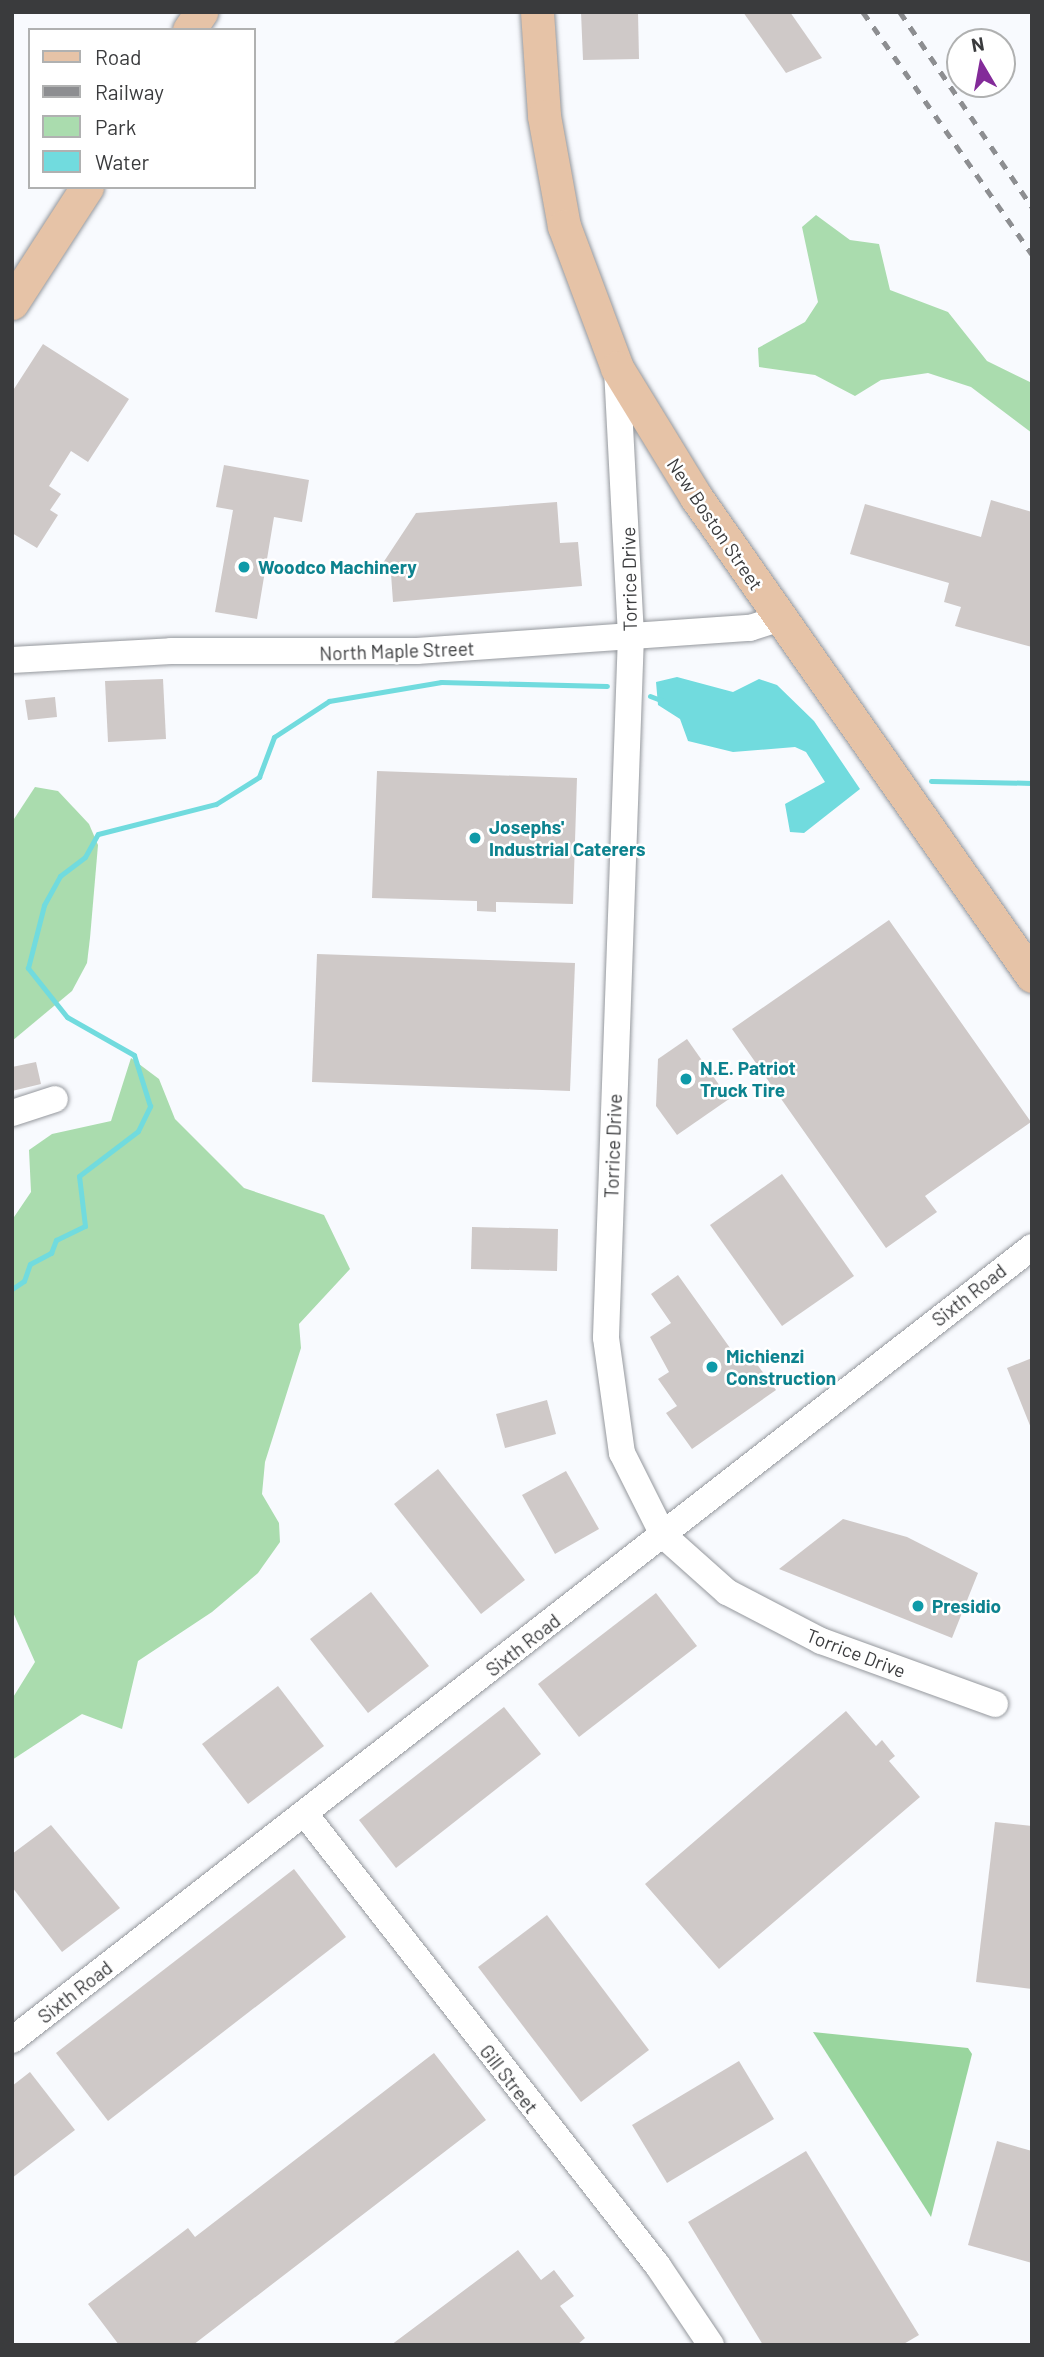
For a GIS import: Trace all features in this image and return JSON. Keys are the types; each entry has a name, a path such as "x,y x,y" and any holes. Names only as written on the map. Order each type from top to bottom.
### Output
{"main road":[{"path":"190,28 201,12"},
{"name":"New Boston Street","path":"537,12 544,116 564,226 617,368 780,618 1032,976"},
{"path":"12,303 86,189"}],"street":[{"name":"Torrice Drive","path":"617,368 631,635 607,1349 622,1453 663,1535 714,1583 786,1626 995,1704"},
{"name":"North Maple Street","path":"12,660 160,651 402,652 759,627 780,618"},
{"path":"12,1113 55,1099"},
{"name":"Sixth Road","path":"12,2040 1032,1247"},
{"name":"Gill Street","path":"304,1814 637,2239 711,2345"}],"green space":[{"path":"816,215 850,240 879,244 890,290 948,312 987,361 1032,383 1032,433 971,387 928,373 881,380 855,396 815,375 759,367 758,348 805,322 818,302 802,227"},
{"path":"35,787 58,791 89,824 98,845 90,938 87,963 72,991 12,1041 12,822"},
{"path":"131,1058 159,1079 175,1119 244,1188 324,1215 350,1269 299,1324 301,1348 265,1462 262,1494 279,1523 280,1542 258,1573 212,1612 138,1661 122,1729 82,1714 12,1760 12,1699 35,1662 12,1610 12,1220 31,1192 29,1150 52,1134 111,1121"},
{"path":"813,2032 968,2048 972,2054 931,2217"}],"water":[{"path":"677,677 733,692 759,679 777,685 814,721 860,789 804,833 790,832 785,804 825,782 806,752 795,747 733,752 688,741 680,719 658,705 656,682"}],"building":[{"path":"581,12 638,12 639,59 583,60"},
{"path":"743,12 790,12 822,58 786,73"},
{"path":"43,344 129,399 88,462 71,451 49,486 61,494 50,510 58,515 37,548 12,533 12,392"},
{"name":"Woodco Machinery","path":"224,465 309,480 302,522 274,517 257,619 215,612 233,510 216,507"},
{"path":"991,500 1032,512 1032,647 955,626 961,607 944,602 949,583 850,554 865,504 981,537"},
{"path":"557,502 560,543 578,542 582,586 393,602 391,574 379,569 416,513"},
{"path":"163,679 166,739 108,742 105,681"},
{"path":"55,697 57,717 28,720 25,700"},
{"name":"Josephs' Industrial Caterers","path":"377,771 577,778 573,904 496,902 496,912 477,911 477,901 372,898"},
{"path":"889,920 1031,1122 925,1196 937,1212 886,1248 732,1029"},
{"path":"317,954 575,963 570,1091 312,1082"},
{"name":"N.E. Patriot Truck Tire","path":"687,1039 729,1099 677,1135 656,1106 658,1059"},
{"path":"36,1062 41,1084 12,1091 12,1067"},
{"path":"782,1174 854,1276 782,1326 710,1225"},
{"path":"472,1227 558,1229 557,1271 471,1269"},
{"name":"Michienzi Construction","path":"678,1275 740,1362 750,1355 776,1390 692,1449 666,1413 677,1406 658,1379 669,1372 650,1337 671,1323 651,1294"},
{"path":"1032,1358 1032,1428 1031,1428 1007,1368"},
{"path":"547,1400 556,1434 505,1448 496,1414"},
{"path":"438,1469 525,1580 481,1614 394,1504"},
{"path":"566,1471 599,1529 555,1554 522,1495"},
{"name":"Presidio","path":"843,1519 907,1537 978,1573 952,1638 779,1569"},
{"path":"371,1592 429,1666 368,1713 310,1639"},
{"path":"656,1593 697,1646 579,1737 538,1684"},
{"path":"278,1686 324,1746 248,1804 202,1744"},
{"path":"504,1707 541,1754 396,1868 359,1820"},
{"path":"846,1711 876,1746 882,1740 895,1756 889,1761 920,1797 719,1969 645,1884"},
{"path":"995,1822 1032,1826 1032,1989 976,1982"},
{"path":"51,1825 120,1908 62,1952 12,1887 12,1854"},
{"path":"294,1869 346,1937 108,2121 56,2053"},
{"path":"547,1915 649,2050 581,2102 478,1967"},
{"path":"434,2053 486,2120 193,2345 119,2345 88,2304 188,2228 195,2237"},
{"path":"739,2061 774,2119 667,2183 632,2125"},
{"path":"30,2072 75,2130 12,2178 12,2086"},
{"path":"997,2141 1032,2151 1032,2263 968,2245"},
{"path":"806,2151 919,2335 902,2345 763,2345 688,2222"},
{"path":"518,2250 541,2280 554,2270 574,2296 560,2306 585,2338 577,2345 391,2345"}],"waterway":[{"path":"12,1289 24,1281 30,1264 51,1253 56,1240 85,1226 79,1176 138,1131 150,1106 134,1055 67,1017 28,968 44,905 60,876 85,857 98,834 216,804 259,777 274,737 329,701 441,682 607,686"},
{"path":"650,696 663,701"},
{"path":"931,781 1032,783"}],"railway":[{"path":"863,12 1032,254"},
{"path":"900,12 1032,207"}],"place":[{"name":"Woodco Machinery","path":"244,567"},
{"name":"Josephs' Industrial Caterers","path":"475,838"},
{"name":"N.E. Patriot Truck Tire","path":"686,1079"},
{"name":"Michienzi Construction","path":"712,1367"},
{"name":"Presidio","path":"918,1606"}]}
